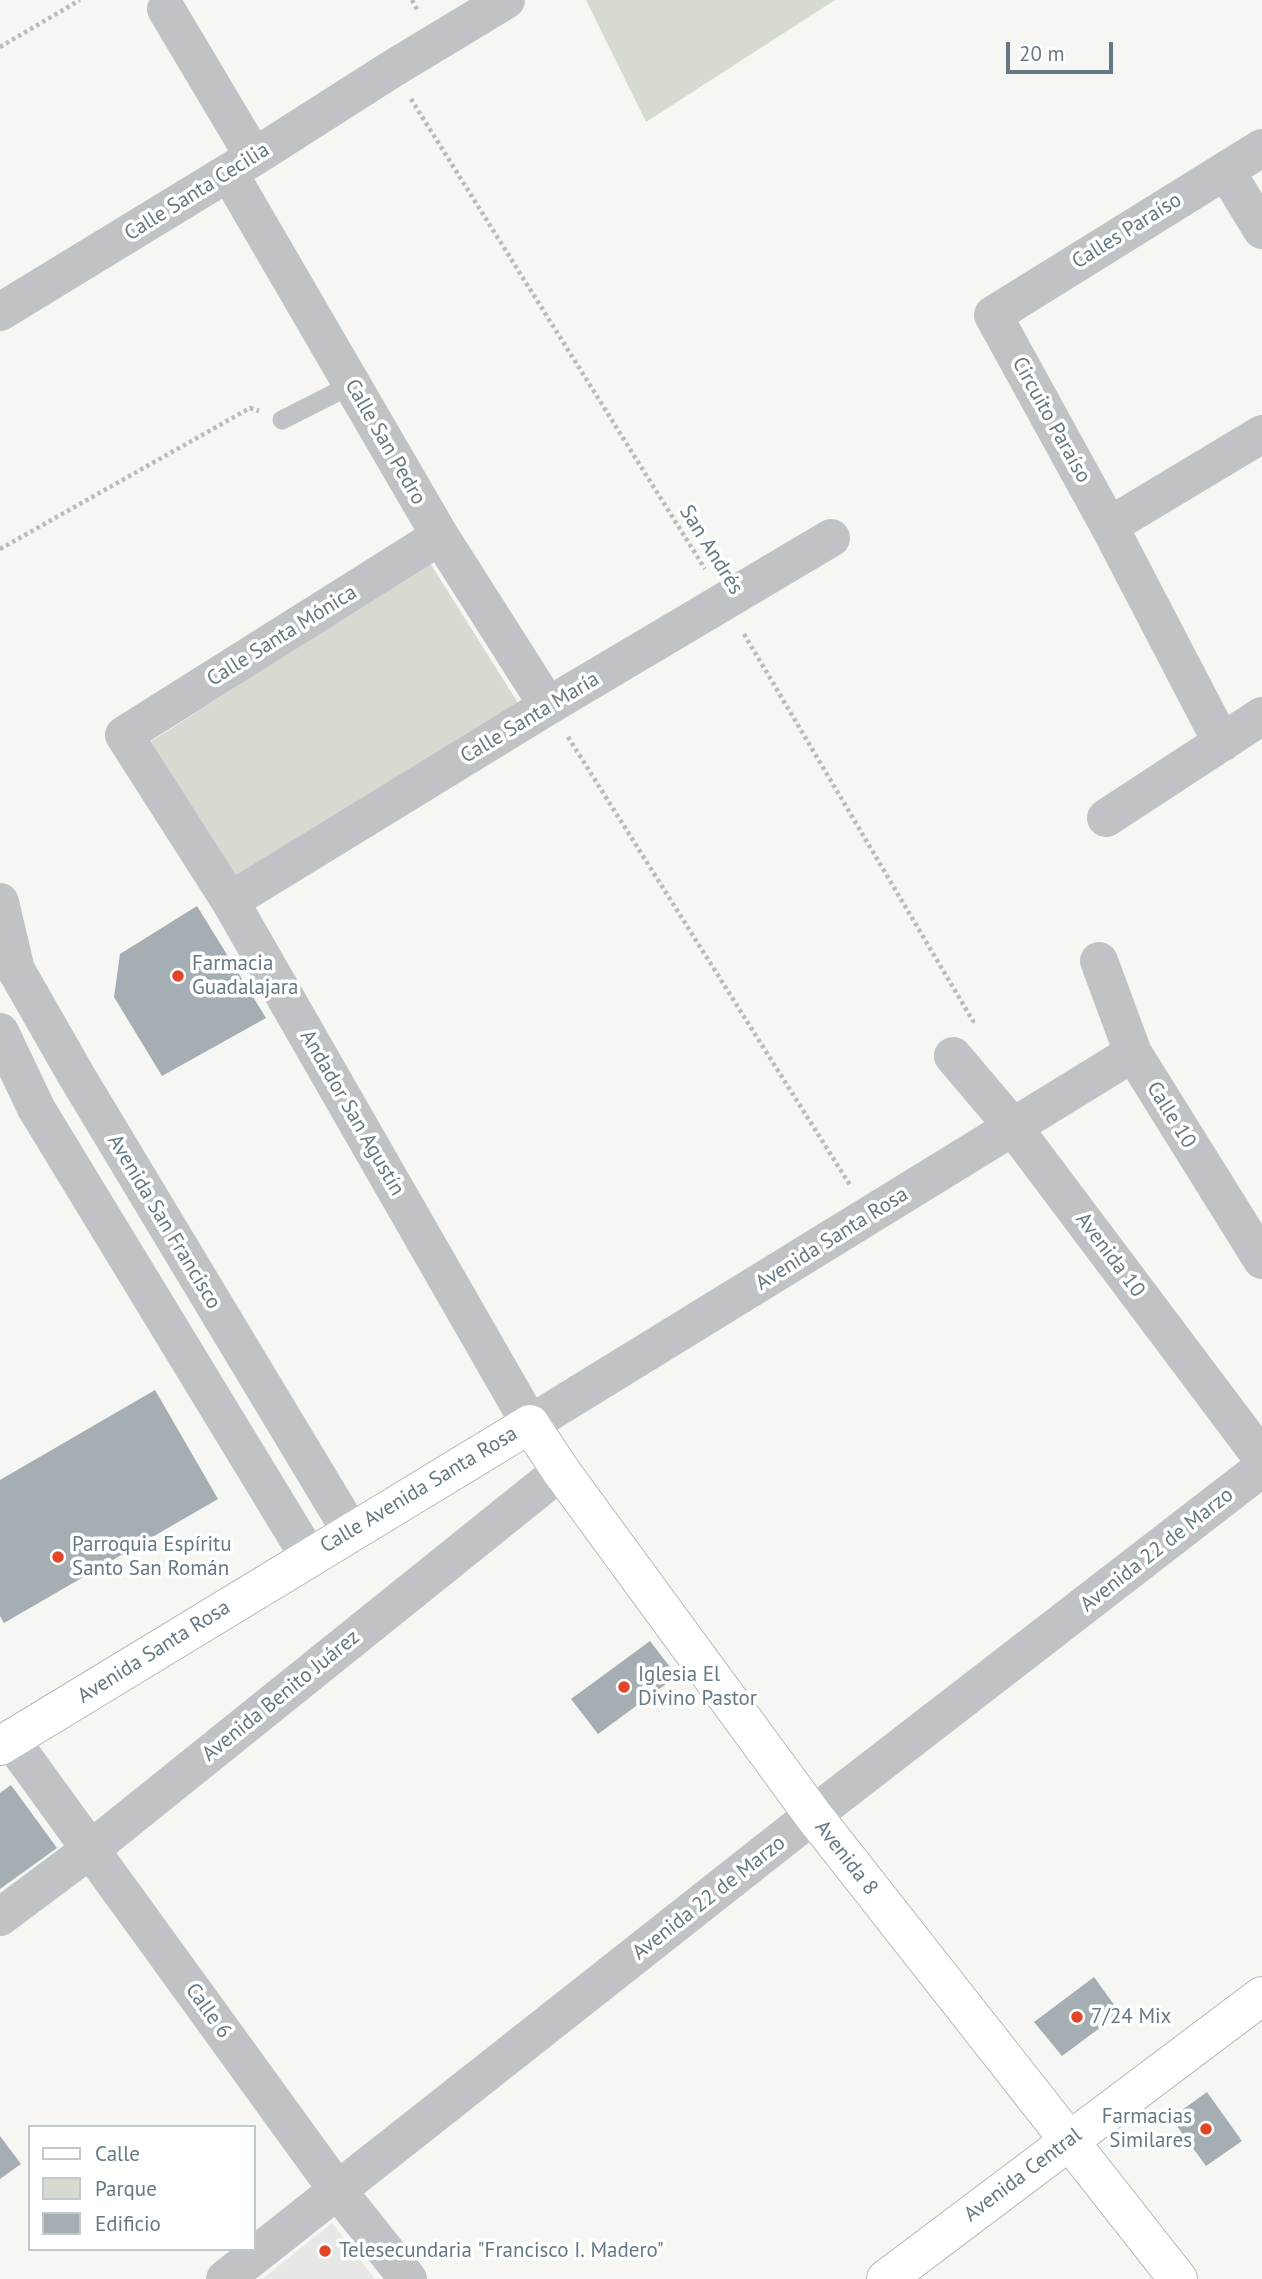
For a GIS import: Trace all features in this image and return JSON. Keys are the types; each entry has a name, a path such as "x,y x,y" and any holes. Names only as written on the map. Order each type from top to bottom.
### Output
{"street":[{"name":"Calle Santa Cecilia","path":"0,312 506,0"},
{"name":"Calle San Pedro","path":"166,9 351,384 440,536 548,706"},
{"name":"Calles Paraíso","path":"993,314 1262,148"},
{"path":"1226,171 1262,230"},
{"name":"Circuito Paraíso","path":"993,314 1109,526 1222,743"},
{"path":"1109,526 1262,433"},
{"name":"Calle Santa Mónica","path":"124,735 440,536"},
{"name":"Calle Santa María","path":"230,901 548,706 831,538"},
{"path":"1106,818 1262,716"},
{"name":"Andador San Agustín","path":"124,735 230,901 530,1424"},
{"name":"Avenida San Francisco","path":"0,902 16,970 76,1075 351,1532"},
{"name":"Calle 10","path":"1098,961 1133,1053 1262,1260"},
{"path":"0,1032 30,1097 309,1557"},
{"name":"Avenida Santa Rosa","path":"530,1424 1133,1053"},
{"name":"Avenida 10","path":"953,1056 1013,1127 1262,1458"},
{"path":"30,1097 76,1075"},
{"name":"Avenida 8","path":"530,1424 561,1471 813,1815 1178,2279"},
{"name":"Calle Avenida Santa Rosa","path":"309,1557 530,1424"},
{"name":"Avenida 22 de Marzo","path":"225,2279 813,1815 1262,1468"},
{"name":"Avenida Benito Juárez","path":"0,1917 91,1849 561,1471"},
{"name":"Avenida Santa Rosa","path":"5,1743 309,1557"},
{"name":"Calle 6","path":"5,1743 91,1849 338,2191 408,2279"},
{"name":"Avenida Central","path":"886,2279 1262,1996"}],"lane":[{"path":"282,420 351,384"}],"path":[{"path":"0,47 80,0"},
{"name":"San Andrés","path":"392,69 724,601 972,1021 953,1056"},
{"path":"0,549 250,408 282,420"},
{"path":"548,706 869,1216"}],"shaded area":[{"name":"Telesecundaria \"Francisco I. Madero\"","path":"332,2223 375,2279 262,2279"}],"green space":[{"path":"586,0 835,0 646,122"},
{"path":"430,563 520,706 237,878 150,742"}],"building":[{"name":"Farmacia Guadalajara","path":"197,906 266,1018 162,1076 114,997 120,954"},
{"name":"Parroquia Espíritu Santo San Román","path":"155,1390 218,1499 4,1623 0,1616 0,1480"},
{"name":"Iglesia El Divino Pastor","path":"650,1641 677,1676 598,1734 571,1699"},
{"path":"11,1785 57,1848 0,1889 0,1793"},
{"name":"7/24 Mix","path":"1094,1977 1120,2013 1062,2056 1034,2022"},
{"name":"Farmacias Similares","path":"1207,2092 1242,2141 1206,2166 1171,2118"},
{"path":"0,2136 21,2164 0,2179"}],"place":[{"name":"Farmacia Guadalajara","path":"178,976"},
{"name":"Parroquia Espíritu Santo San Román","path":"58,1557"},
{"name":"Iglesia El Divino Pastor","path":"624,1687"},
{"name":"7/24 Mix","path":"1077,2017"},
{"name":"Farmacias Similares","path":"1206,2129"},
{"name":"Telesecundaria \"Francisco I. Madero\"","path":"325,2251"}]}
